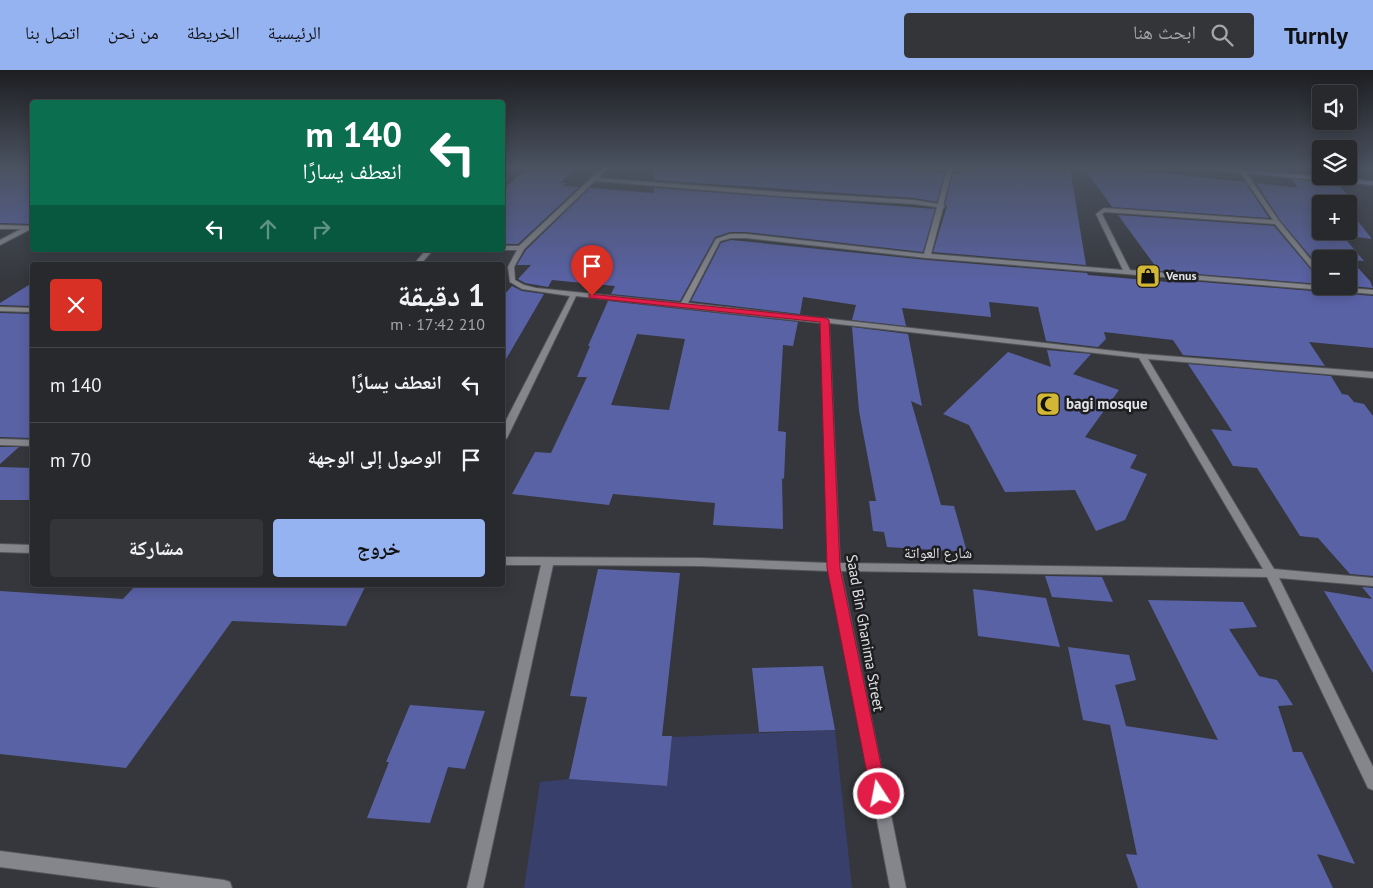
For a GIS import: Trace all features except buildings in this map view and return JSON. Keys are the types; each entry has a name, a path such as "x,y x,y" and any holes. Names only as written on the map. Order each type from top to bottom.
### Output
{"street":[{"path":"565,206 521,248 511,267 512,280 522,287 1142,356 1372,376"},
{"path":"927,256 942,206"},
{"path":"1266,206 1312,265"},
{"path":"1127,271 1099,214 1104,210 1277,222"},
{"path":"0,227 30,228"},
{"path":"0,243 30,228"},
{"path":"683,304 718,240 730,236 746,236 927,256 1312,286"},
{"path":"505,248 521,248"},
{"path":"419,262 428,252"},
{"path":"1357,290 1373,292"},
{"path":"505,432 574,294"},
{"path":"0,309 30,310"},
{"name":"Saad Bin Ghanima Street","path":"825,320 834,568 898,888"},
{"path":"1142,356 1271,572 1373,783"},
{"path":"0,442 30,443"},
{"path":"0,548 30,549"},
{"name":"شارع العواتة","path":"505,561 701,562 834,568 1271,572 1373,582"},
{"path":"475,888 548,561"},
{"path":"0,859 224,888"}],"shaded area":[{"path":"835,730 852,888 524,888 540,782 569,779 667,786 672,737"}],"place":[{"name":"Venus","path":"1148,276"},
{"name":"bagi mosque","path":"1048,404"}],"route":[{"path":"592,296 825,320 834,568 879,794"}]}
